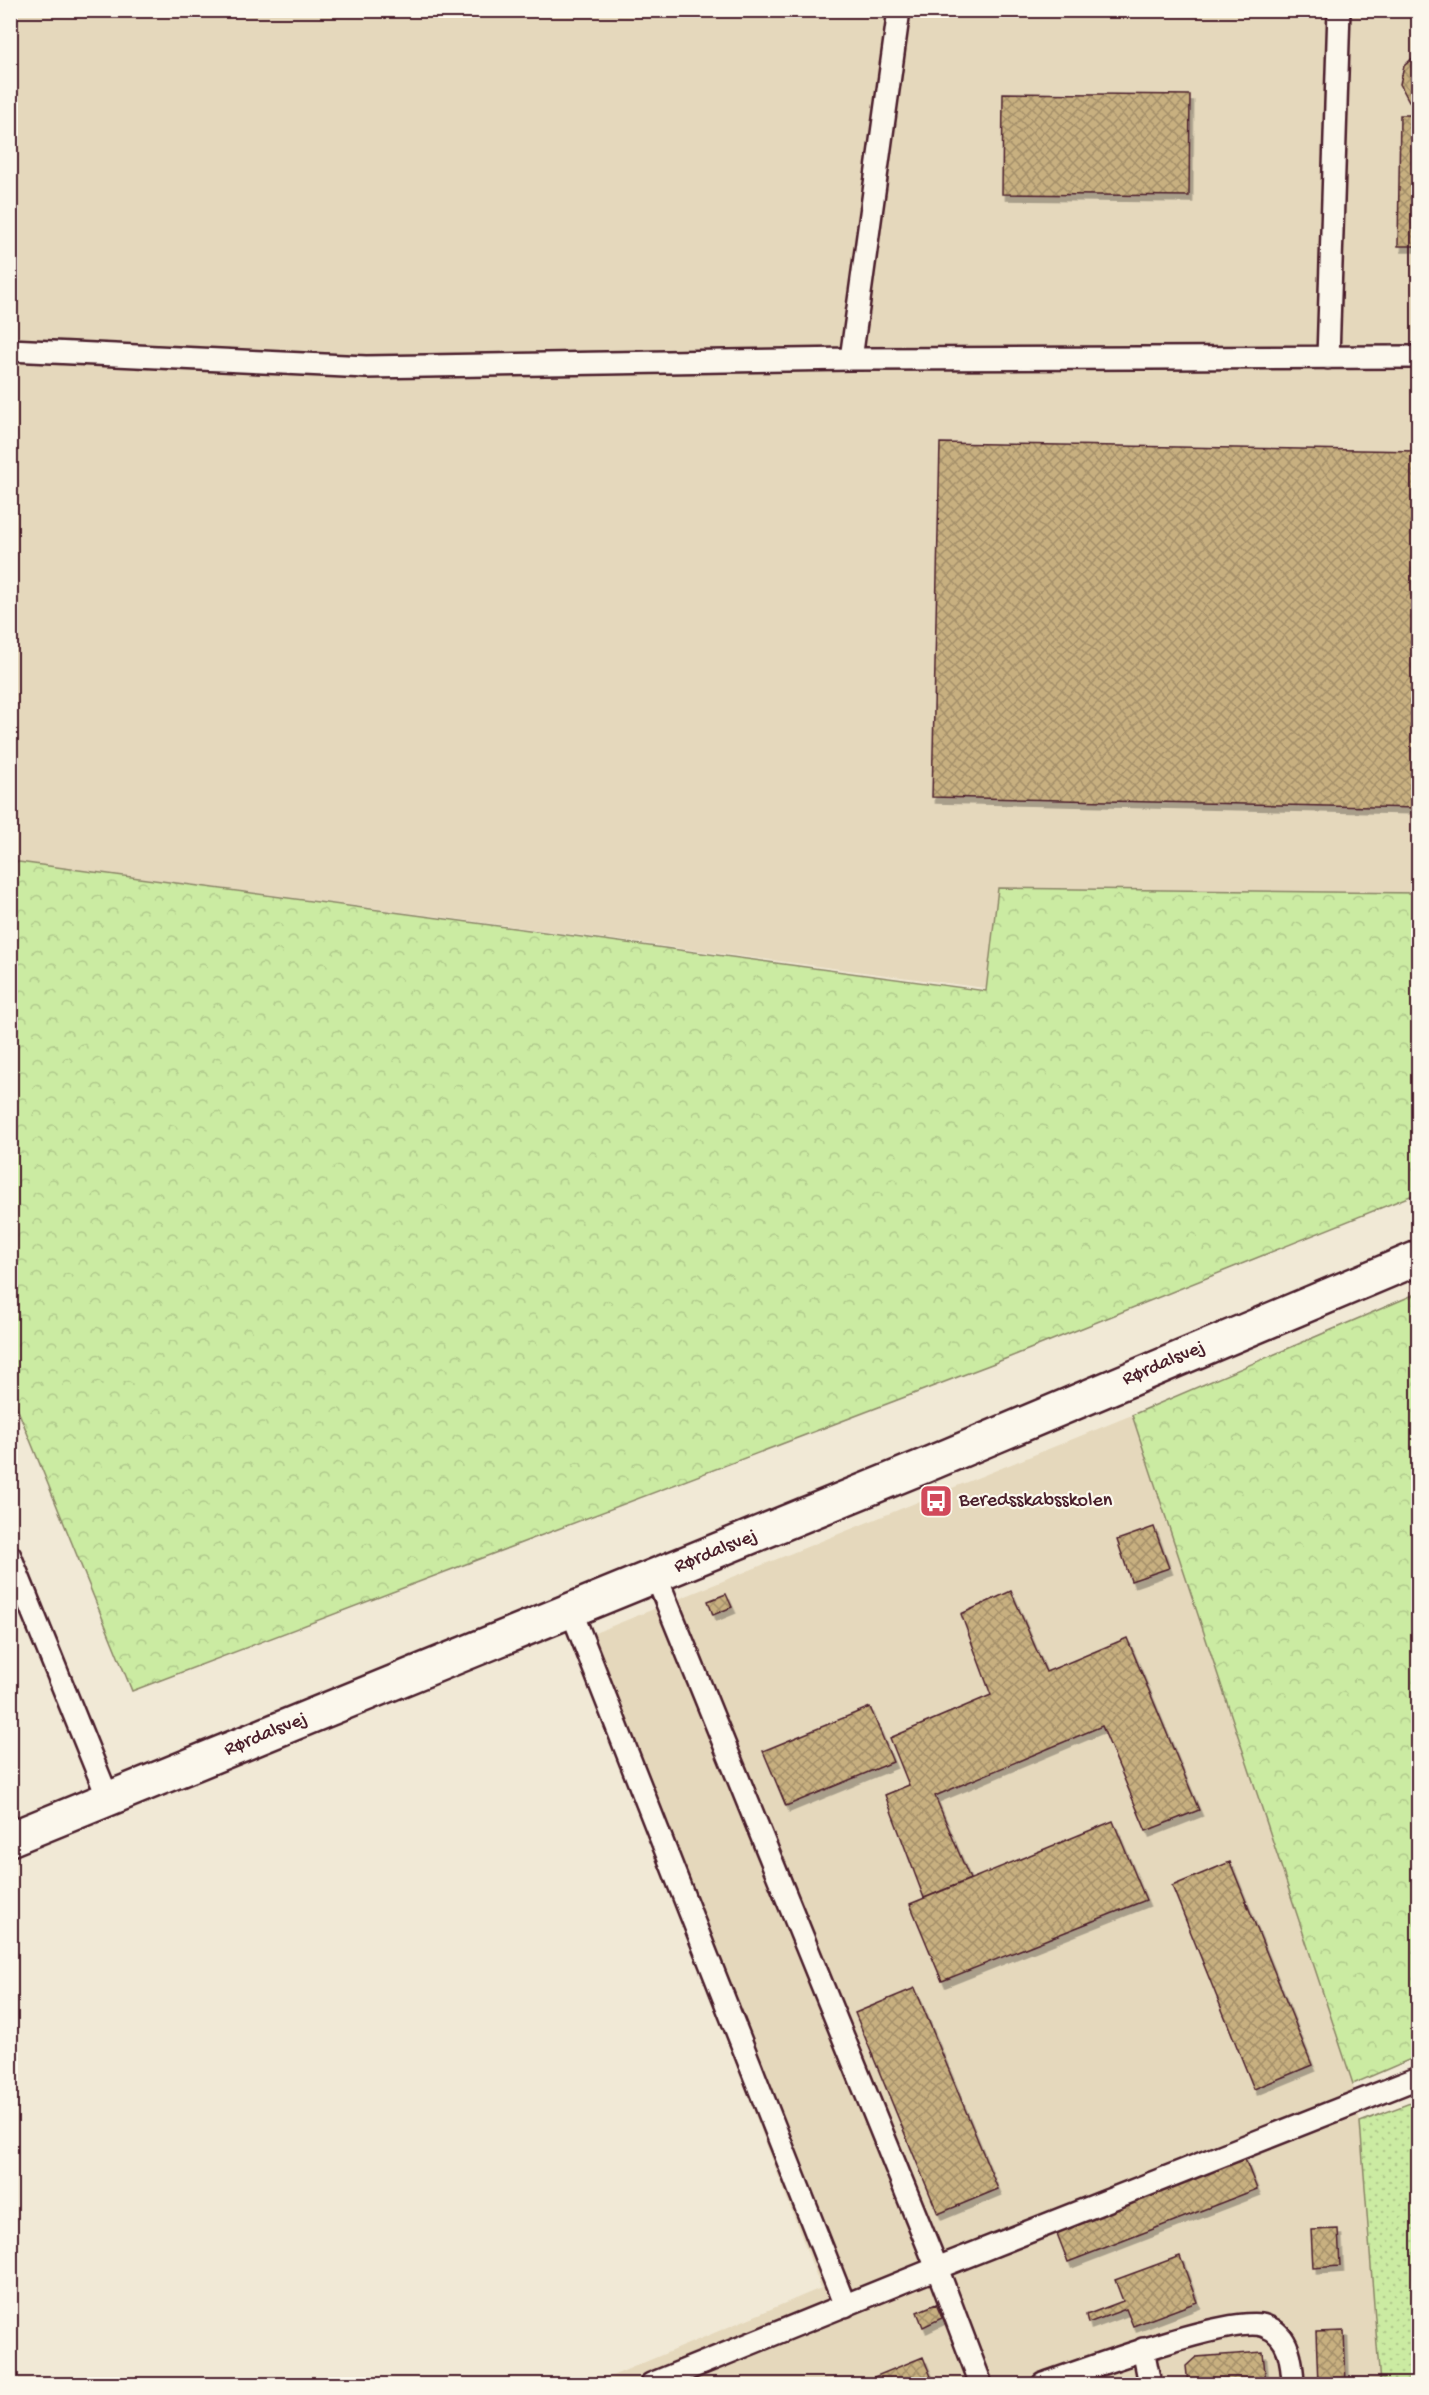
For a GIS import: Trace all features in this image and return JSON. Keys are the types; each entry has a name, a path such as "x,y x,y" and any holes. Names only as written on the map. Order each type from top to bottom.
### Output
{"street":[{"name":"Rørdalsvej","path":"10,1839 656,1576 1419,1258"}],"lane":[{"path":"850,359 899,10"},
{"path":"1328,358 1339,10"},
{"path":"10,350 366,367 850,359 1419,357"},
{"path":"10,1556 108,1798"},
{"path":"656,1576 937,2268 981,2385"},
{"path":"571,1610 845,2306"},
{"path":"651,2385 937,2268 1419,2078"},
{"path":"1043,2385 1143,2349 1239,2324 1264,2325 1282,2337 1291,2358 1293,2385"},
{"path":"1143,2349 1150,2385"}],"shaded area":[{"path":"11,11 1418,11 1418,893 998,888 1000,990 11,861"},
{"path":"1132,1415 1353,2084 1360,2122 1380,2384 593,2384 821,2288 575,1641"}],"green space":[{"path":"11,861 986,991 998,888 1418,893 1418,1193 1005,1359 132,1691 11,1393"},
{"path":"1418,1293 1418,2056 1353,2084 1132,1415"},
{"path":"1418,2100 1418,2384 1380,2384 1360,2122"}],"building":[{"path":"1418,53 1418,107 1409,101 1400,84 1404,66"},
{"path":"1003,93 1190,95 1189,196 1002,194"},
{"path":"1400,115 1418,115 1418,246 1398,246"},
{"path":"940,443 1418,451 1418,808 932,797"},
{"path":"1154,1527 1169,1568 1131,1581 1117,1540"},
{"path":"1011,1591 1046,1672 1127,1638 1199,1810 1146,1831 1102,1726 935,1796 970,1879 924,1898 885,1795 909,1785 890,1738 991,1695 961,1614"},
{"path":"726,1594 732,1607 713,1615 708,1601"},
{"path":"870,1707 893,1762 786,1806 763,1751"},
{"path":"1113,1821 1146,1900 942,1981 910,1904"},
{"path":"1230,1862 1312,2065 1254,2089 1172,1886"},
{"path":"915,1988 998,2189 938,2214 855,2013"},
{"path":"1241,2149 1257,2189 1068,2262 1056,2231"},
{"path":"1338,2229 1340,2266 1313,2268 1311,2230"},
{"path":"1180,2256 1197,2302 1133,2326 1126,2309 1088,2323 1086,2315 1123,2301 1115,2280"},
{"path":"936,2304 942,2318 923,2327 917,2312"},
{"path":"1344,2331 1346,2384 1318,2384 1316,2332"},
{"path":"1263,2352 1266,2384 1188,2384 1186,2366 1196,2357"},
{"path":"923,2357 934,2384 866,2384 864,2381"}],"place":[{"name":"Beredsskabsskolen","path":"936,1501"}]}
